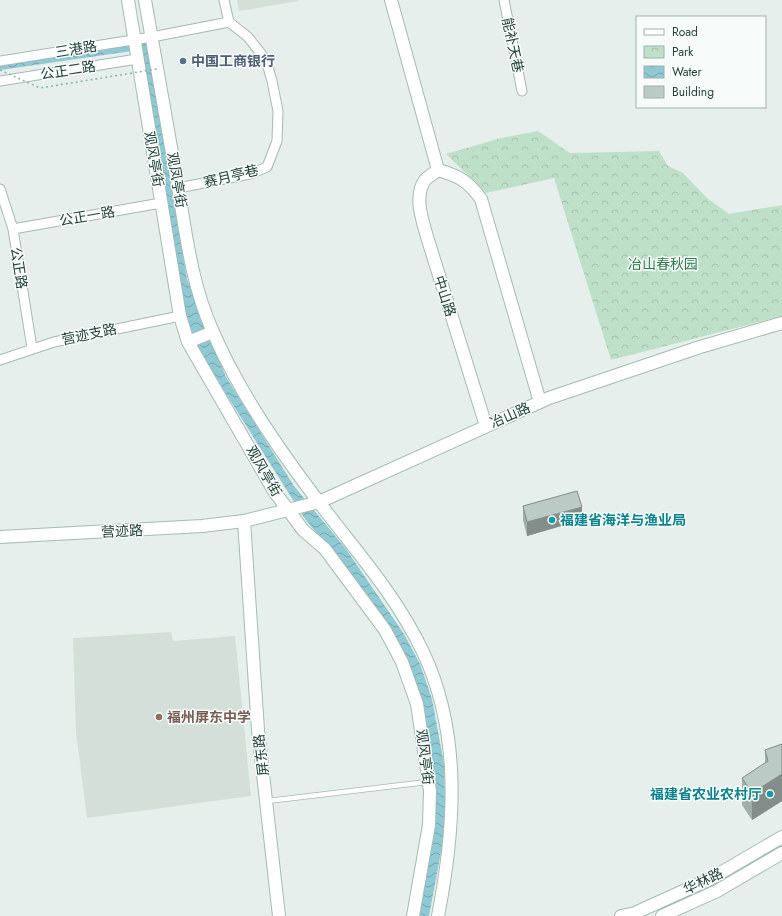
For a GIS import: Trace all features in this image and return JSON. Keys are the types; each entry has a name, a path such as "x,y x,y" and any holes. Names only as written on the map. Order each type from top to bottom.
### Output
{"street":[{"name":"观风亭街","path":"128,0 180,316 188,342 274,491 303,530 324,549 384,630 402,662 417,704 429,782 429,825 413,916"},
{"name":"观凤亭街","path":"144,0 158,69 178,188 200,297 213,332 247,398 319,502"},
{"path":"224,0 229,22"},
{"path":"391,0 438,170 454,175 470,184 481,199 540,402"},
{"name":"能补天巷","path":"504,0 522,91"},
{"name":"三港路","path":"0,62 152,37 229,22"},
{"name":"赛月亭巷","path":"178,188 250,174 267,167 277,141 278,111 266,60 248,37 229,22"},
{"name":"公正二路","path":"0,81 137,59"},
{"name":"中山路","path":"438,170 425,180 420,194 421,213 486,426"},
{"name":"公正路","path":"0,189 13,228 32,348"},
{"name":"公正一路","path":"13,228 161,203"},
{"name":"营迹支路","path":"0,360 32,348 54,342 180,316"},
{"name":"冶山路","path":"244,521 319,502 540,402 700,347 782,323"},
{"path":"188,342 213,332"},
{"name":"观风亭街","path":"319,502 375,572 392,597 423,652 441,703 451,766 452,796 449,853 438,916"},
{"name":"营迹路","path":"0,537 202,526 244,521"},
{"name":"屏东路","path":"244,521 258,730 279,916"},
{"name":"华林路","path":"621,916 635,913 697,885 782,838"},
{"name":"华林路","path":"662,916 717,891 782,853"},
{"path":"736,864 741,877"}],"lane":[{"path":"266,802 429,782"}],"path":[{"path":"0,70 40,88 158,69"}],"shaded area":[{"path":"237,0 299,0 299,1 239,11"},
{"name":"福州屏东中学","path":"171,632 173,641 235,636 251,796 87,818 76,732 73,638"}],"green space":[{"name":"冶山春秋园","path":"538,131 570,153 659,151 668,166 683,173 707,198 729,214 782,205 782,316 611,360 554,178 486,193 446,154 501,138"}],"water":[{"path":"147,41 187,279 226,377 294,486 346,549 404,634 420,664 432,699 444,764 445,800 444,836 429,916 418,916 434,837 435,803 432,769 387,625 361,587 305,519 199,351 182,305 139,50 0,70 0,63"}],"building":[{"path":"577,491 582,507 527,522 523,506"},
{"path":"782,744 782,774 752,793 742,778 768,761 765,750"}],"place":[{"name":"中国工商银行","path":"183,61"},
{"name":"福建省海洋与渔业局","path":"552,520"},
{"name":"福州屏东中学","path":"159,717"},
{"name":"福建省农业农村厅","path":"770,794"}]}
